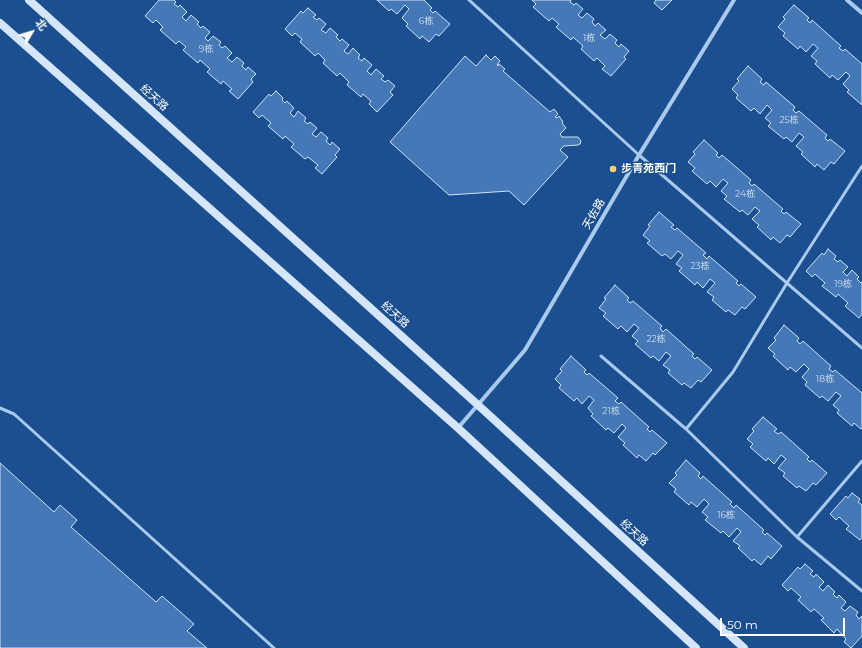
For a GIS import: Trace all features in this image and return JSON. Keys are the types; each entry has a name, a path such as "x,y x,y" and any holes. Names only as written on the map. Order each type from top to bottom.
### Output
{"main road":[{"name":"经天路","path":"29,0 478,405 744,648"},
{"path":"0,23 458,428 696,648"}],"street":[{"name":"天佐路","path":"458,428 525,350 639,155 734,0"},
{"path":"847,0 862,13"}],"lane":[{"path":"469,0 639,155 862,348"},
{"path":"686,430 733,372 787,283 862,166"},
{"path":"601,356 686,430 797,538 862,591"},
{"path":"0,408 14,414 274,648"},
{"path":"797,538 862,461"}],"building":[{"path":"159,0 174,0 176,2 174,4 178,7 180,5 187,12 182,17 186,21 191,15 199,22 197,24 201,28 203,26 210,32 205,38 208,41 213,36 221,42 219,45 222,48 225,46 232,53 227,58 232,62 237,57 244,63 242,66 246,70 248,67 256,74 251,79 253,82 238,99 229,91 232,89 223,81 221,84 207,72 210,69 200,60 198,63 183,50 186,47 179,41 176,44 160,30 163,27 156,20 153,23 145,16"},
{"path":"377,0 424,0 432,8 430,10 433,13 435,11 450,24 439,36 436,34 429,42 422,36 420,39 406,26 408,24 402,18 409,9 405,5 397,14 391,9 389,11"},
{"path":"532,0 571,0 570,2 574,5 576,3 583,9 578,15 582,18 587,13 594,19 592,22 595,26 598,23 606,30 600,35 605,39 610,34 617,40 615,43 619,47 621,44 629,51 624,57 626,59 611,76 602,69 605,66 597,58 594,61 581,49 583,46 573,37 571,40 556,27 559,24 552,18 549,21 533,7 536,4"},
{"path":"656,0 672,0 662,10 654,3"},
{"path":"794,5 809,18 807,20 810,23 812,20 841,46 839,48 843,51 845,49 862,64 862,105 847,92 849,90 843,84 850,76 846,72 838,80 832,75 830,78 815,64 817,61 811,56 818,48 813,44 806,52 800,46 798,49 783,36 785,33 778,27 785,19 783,17"},
{"path":"308,8 316,15 313,17 317,20 319,18 326,24 321,30 326,33 330,28 338,35 336,37 340,41 342,39 349,45 344,51 348,54 353,48 360,55 358,58 362,61 364,58 372,65 367,71 371,75 376,69 384,76 381,79 385,82 388,80 395,86 390,92 393,95 377,112 369,104 371,101 363,94 361,97 347,85 349,82 340,73 337,76 323,63 325,60 318,53 315,56 300,42 302,39 295,33 292,36 285,29 301,11 303,13"},
{"path":"486,55 491,60 495,56 500,61 497,65 498,66 499,64 505,69 503,71 550,112 554,109 558,114 555,117 557,118 559,116 566,128 560,134 562,137 578,137 581,141 578,145 564,146 560,150 568,157 524,205 509,191 449,195 390,142 465,56 476,66"},
{"path":"748,66 762,79 760,82 764,85 766,82 795,107 793,110 796,113 799,111 827,135 825,138 828,141 830,139 845,151 834,164 831,162 824,170 817,164 815,167 801,154 803,152 796,146 804,137 799,133 792,142 786,137 784,139 768,126 771,123 765,118 772,110 767,105 760,114 754,108 751,111 736,98 738,95 732,89 739,81 737,79"},
{"path":"276,91 283,98 282,100 285,103 287,101 294,108 290,113 294,117 298,111 306,118 304,121 308,124 310,122 317,128 312,134 316,137 321,132 328,138 326,141 330,145 332,142 340,149 335,155 337,157 322,174 315,168 318,165 308,157 305,159 291,147 294,144 285,136 283,139 268,126 271,123 262,115 259,118 253,112 269,94 271,96"},
{"path":"704,140 718,153 716,155 719,158 722,155 751,180 749,183 752,186 754,184 783,209 781,211 784,214 786,212 801,224 790,237 787,235 780,243 773,237 771,240 757,227 759,225 752,219 760,211 755,207 748,215 742,210 740,212 724,199 727,196 721,191 728,183 723,179 716,187 710,181 707,184 692,171 695,168 688,162 695,154 693,152"},
{"path":"659,212 674,225 671,227 675,230 677,228 706,253 703,255 707,259 709,256 738,281 736,283 739,286 741,284 756,297 745,309 742,307 735,315 728,310 726,312 712,300 714,297 707,292 715,283 710,279 703,288 697,282 695,285 679,271 682,268 676,264 683,255 678,251 671,259 665,254 662,256 647,243 650,241 643,235 650,226 648,225"},
{"path":"828,249 836,256 834,259 838,262 840,260 848,267 843,272 847,276 852,270 859,277 857,279 861,283 862,282 862,314 859,318 845,306 848,303 838,294 836,297 822,286 825,283 815,274 812,277 806,271 822,253 824,255"},
{"path":"615,285 629,298 627,300 630,303 633,301 662,326 660,328 663,332 666,329 694,354 692,356 695,359 697,357 712,370 701,382 698,380 691,388 684,383 682,385 668,373 670,370 663,365 671,356 666,352 659,361 653,356 651,358 635,344 638,341 632,336 639,328 634,324 627,332 621,326 618,329 603,316 606,313 599,308 606,299 604,298"},
{"path":"784,325 799,338 797,341 800,344 803,341 831,366 829,369 833,372 835,370 862,393 861,429 854,423 852,426 837,413 839,410 833,405 841,396 836,392 828,401 822,396 820,398 805,385 807,382 802,377 809,369 804,364 796,372 790,367 788,370 773,356 775,354 768,348 776,340 774,338"},
{"path":"571,356 586,370 584,372 587,375 589,373 618,398 615,401 619,404 621,402 649,427 647,429 650,432 652,430 667,443 655,455 653,453 646,461 639,455 637,458 623,445 625,443 618,437 626,428 622,424 614,433 608,428 606,430 591,416 593,414 588,408 594,400 589,396 582,404 577,398 574,401 559,388 561,385 555,379 562,371 560,369"},
{"path":"763,417 777,429 774,431 778,434 781,432 809,457 807,459 810,462 812,460 827,473 816,485 813,483 806,491 799,486 797,488 783,476 785,473 778,468 786,459 781,455 774,464 768,458 766,461 750,447 753,444 747,439 754,431 752,429"},
{"path":"686,460 700,473 698,476 701,479 703,476 732,502 730,504 734,508 736,505 764,530 762,532 765,535 767,533 782,546 771,559 768,556 761,565 754,559 752,561 738,548 740,546 733,541 741,532 737,528 729,537 723,531 721,533 705,520 708,517 702,512 709,504 704,499 697,507 691,502 689,505 674,492 676,489 669,483 677,475 675,473"},
{"path":"0,463 54,512 60,505 77,520 71,527 156,602 162,596 194,624 187,631 207,648 0,648"},
{"path":"852,493 860,499 858,502 862,505 862,537 860,540 846,529 849,526 839,517 836,520 830,514 846,496 848,498"},
{"path":"805,564 813,571 810,574 814,577 816,574 824,582 819,587 823,591 828,585 835,592 833,594 837,598 839,595 846,602 841,608 845,611 850,606 858,612 856,615 859,619 862,616 862,636 851,648 844,642 846,639 837,629 834,633 821,620 824,618 814,609 811,612 798,600 801,597 791,588 788,591 782,585 798,567 800,569"}],"place":[{"name":"步青苑西门","path":"613,169"}]}
